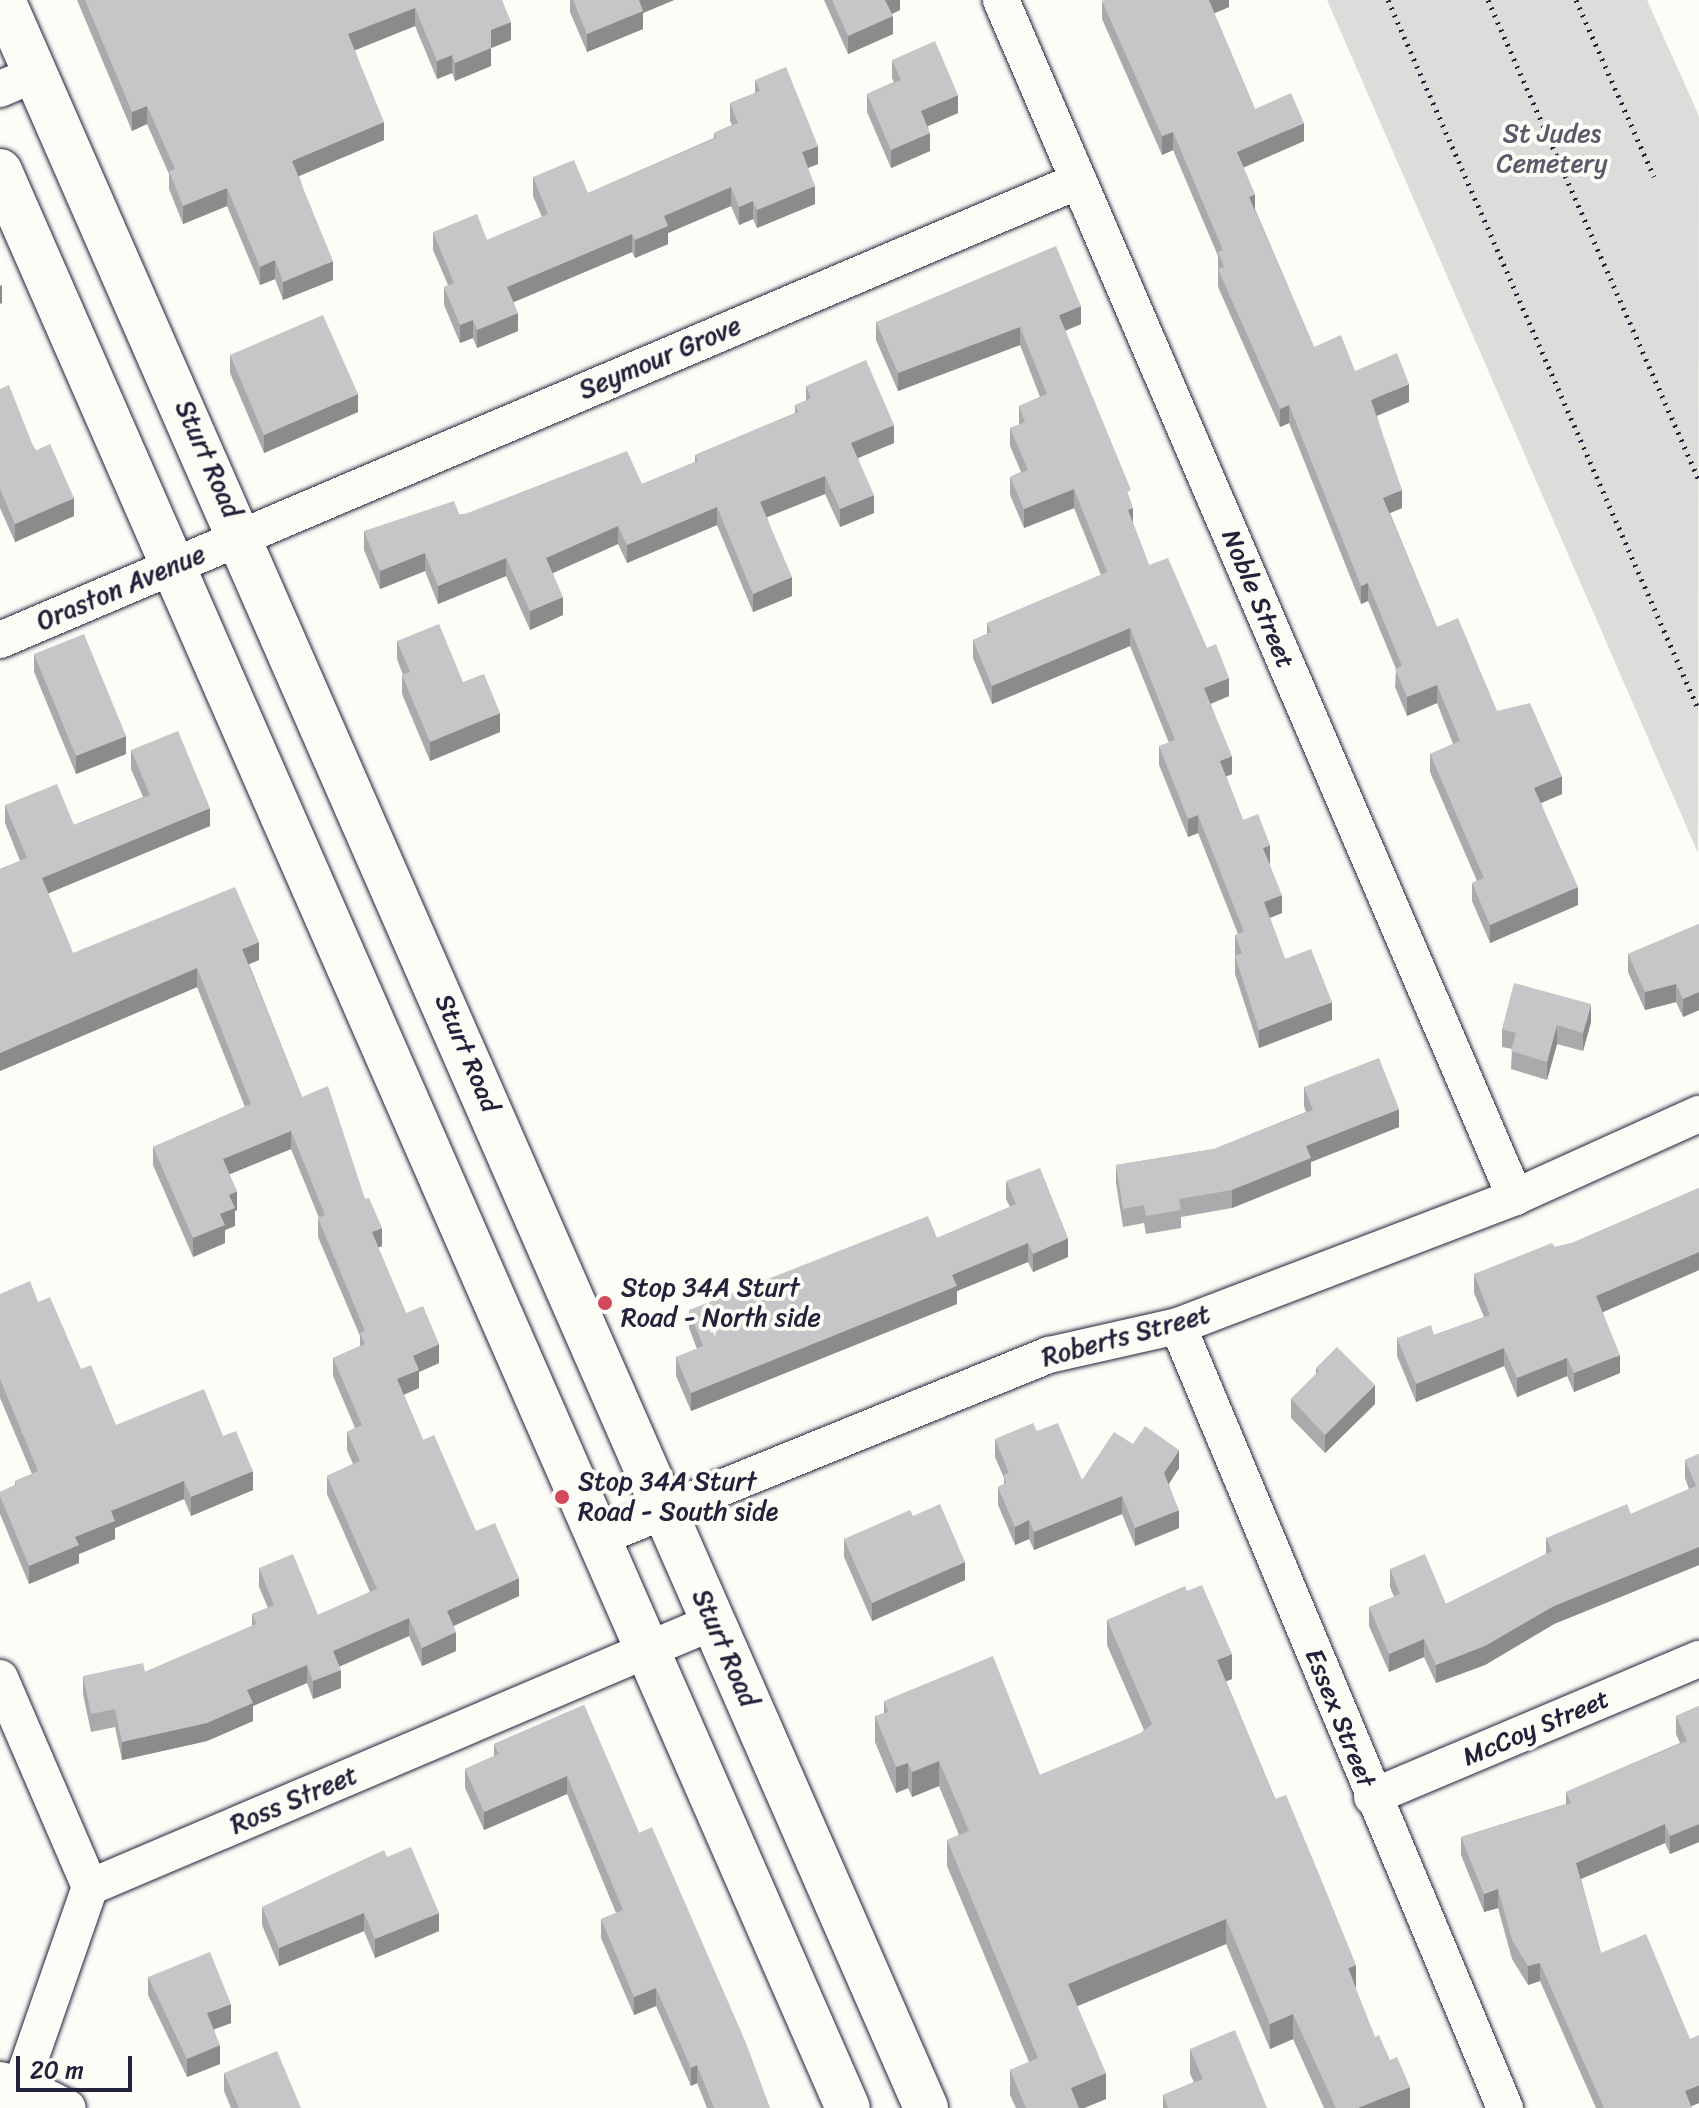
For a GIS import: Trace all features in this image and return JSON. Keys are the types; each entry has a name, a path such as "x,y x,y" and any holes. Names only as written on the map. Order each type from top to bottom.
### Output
{"main road":[{"name":"Sturt Road","path":"3,0 18,82 242,536 926,2108"},
{"path":"0,171 848,2108"}],"street":[{"name":"Noble Street","path":"1001,0 1515,1197"},
{"name":"Seymour Grove","path":"242,536 1078,181"},
{"name":"Oraston Avenue","path":"0,640 242,536"},
{"name":"Roberts Street","path":"598,1538 664,1508 1049,1355 1178,1326 1515,1197 1699,1114"},
{"name":"Essex Street","path":"1178,1326 1372,1797 1505,2108"},
{"name":"Ross Street","path":"90,1887 713,1622"},
{"name":"McCoy Street","path":"1372,1797 1699,1659"},
{"path":"0,1678 90,1887 12,2091 68,2108"}],"path":[{"path":"1388,0 1699,711"},
{"path":"1488,0 1699,480"},
{"path":"1576,0 1654,177"}],"green space":[{"name":"St Judes Cemetery","path":"1327,0 1647,0 1699,116 1698,853"}],"building":[{"path":"85,0 502,0 511,22 491,30 491,48 455,63 452,55 437,61 415,8 348,34 384,122 292,161 333,261 283,282 275,260 260,267 227,188 183,206 169,171 175,169 147,106 132,112"},
{"path":"573,0 639,0 643,11 587,34"},
{"path":"832,0 885,0 893,16 848,36"},
{"path":"1104,0 1209,0 1255,109 1291,93 1304,123 1237,152 1255,194 1249,197 1314,347 1341,335 1355,371 1397,353 1409,384 1371,400 1402,490 1383,498 1437,627 1458,618 1497,711 1530,703 1562,776 1534,788 1578,887 1490,925 1472,883 1484,878 1430,754 1460,741 1437,685 1407,697 1395,669 1402,666 1368,583 1361,586 1289,405 1280,409 1218,269 1224,267 1218,252 1223,250 1173,132 1162,136"},
{"path":"935,41 958,95 921,111 930,133 891,150 867,94 901,80 892,60"},
{"path":"786,67 818,146 802,152 815,186 757,210 753,201 739,207 731,187 664,216 668,226 635,240 632,234 507,287 518,313 477,330 473,320 460,325 444,287 454,283 433,232 477,214 487,240 548,214 533,177 574,160 588,193 716,138 714,133 738,123 730,103 760,91 755,80"},
{"path":"1056,246 1081,306 1059,315 1131,490 1127,492 1133,508 1128,510 1149,565 1168,558 1207,648 1216,644 1229,678 1204,688 1232,756 1220,761 1243,820 1258,814 1270,845 1263,848 1282,895 1264,902 1285,959 1311,949 1332,1002 1259,1030 1235,956 1242,953 1235,935 1244,932 1198,815 1188,819 1159,746 1175,740 1130,628 992,686 973,640 991,632 987,623 1107,572 1074,489 1024,509 1010,477 1028,470 1010,428 1025,422 1019,406 1047,394 1020,327 898,373 876,322"},
{"path":"323,315 358,394 264,435 230,355"},
{"path":"866,360 894,425 851,443 874,495 840,509 825,476 760,502 792,577 753,594 717,507 627,545 618,526 546,558 563,597 530,611 506,558 438,586 425,553 380,571 364,531 454,501 460,516 627,451 642,484 698,461 695,455 798,412 795,405 811,398 806,386"},
{"path":"9,385 35,451 50,444 74,498 15,524 0,489 0,389"},
{"path":"439,624 463,682 484,674 500,713 430,742 402,675 410,672 397,641"},
{"path":"84,634 126,736 76,756 34,654"},
{"path":"178,731 210,808 42,878 73,953 235,887 259,942 242,949 302,1097 328,1086 365,1199 369,1198 382,1228 372,1232 406,1313 423,1306 439,1344 413,1356 419,1370 397,1379 423,1440 434,1435 476,1531 495,1523 519,1578 447,1611 456,1632 422,1648 409,1618 333,1651 341,1670 313,1681 307,1665 247,1690 253,1703 207,1723 122,1742 115,1709 91,1714 83,1676 143,1663 145,1672 256,1624 252,1614 274,1605 259,1568 293,1554 318,1615 377,1589 327,1476 360,1461 347,1432 362,1425 333,1358 365,1344 360,1333 365,1331 318,1218 325,1215 291,1131 223,1159 237,1191 229,1195 235,1208 220,1214 225,1225 193,1238 153,1147 251,1104 197,968 0,1053 0,869 27,858 5,805 57,784 74,825 150,795 131,750"},
{"path":"1699,924 1699,992 1683,999 1676,984 1645,992 1628,954"},
{"path":"1514,983 1591,1004 1583,1033 1557,1025 1547,1062 1511,1051 1516,1033 1502,1029"},
{"path":"1379,1058 1399,1109 1306,1146 1311,1158 1232,1190 1179,1199 1181,1210 1146,1216 1144,1205 1123,1209 1116,1165 1214,1149 1313,1110 1304,1087"},
{"path":"1040,1168 1068,1238 1033,1254 1028,1243 952,1275 957,1286 691,1393 676,1357 703,1346 689,1310 928,1216 937,1238 1016,1204 1006,1181"},
{"path":"1699,1188 1699,1252 1596,1296 1620,1355 1574,1373 1567,1358 1517,1378 1504,1348 1416,1384 1397,1338 1431,1325 1434,1335 1490,1315 1474,1274 1552,1243 1555,1247 1572,1243"},
{"path":"30,1281 38,1302 50,1297 81,1369 91,1365 116,1425 204,1389 223,1436 236,1431 253,1471 191,1497 184,1481 111,1511 115,1521 75,1537 79,1545 29,1566 0,1496 0,1492 16,1485 15,1481 38,1471 0,1379 0,1294"},
{"path":"1337,1347 1375,1385 1325,1435 1291,1399 1319,1371 1316,1368"},
{"path":"1033,1423 1037,1431 1058,1423 1082,1480 1114,1432 1133,1444 1145,1426 1179,1450 1164,1473 1179,1510 1135,1528 1122,1496 1034,1532 1029,1520 1015,1527 998,1487 1006,1483 1004,1475 1009,1473 995,1439"},
{"path":"1699,1454 1699,1547 1554,1606 1485,1646 1436,1665 1424,1639 1389,1654 1369,1607 1400,1594 1390,1569 1425,1554 1446,1604 1552,1551 1546,1538 1627,1504 1631,1514 1696,1486 1685,1460"},
{"path":"940,1504 965,1562 872,1603 844,1539 910,1510 913,1516"},
{"path":"1202,1585 1232,1654 1217,1660 1275,1799 1286,1795 1356,1965 1348,1968 1375,2037 1379,2035 1390,2060 1397,2057 1410,2087 1358,2108 1336,2108 1293,2014 1270,2024 1226,1919 1068,1984 1106,2073 1071,2088 1079,2108 1026,2108 1010,2070 1038,2058 947,1840 969,1831 939,1761 912,1772 908,1763 896,1767 875,1716 888,1712 884,1701 993,1656 1040,1775 1141,1733 1152,1724 1107,1620 1185,1586 1187,1591"},
{"path":"584,1705 639,1833 652,1827 746,2043 770,2108 714,2108 697,2065 691,2068 656,1988 634,1997 601,1919 623,1910 567,1776 484,1812 465,1769 499,1754 494,1744"},
{"path":"1699,1706 1699,1824 1670,1836 1665,1824 1576,1863 1601,1953 1646,1934 1690,2039 1699,2035 1699,2085 1685,2091 1692,2108 1604,2108 1540,1963 1528,1966 1512,1940 1498,1889 1484,1894 1461,1837 1571,1803 1566,1792 1687,1741 1676,1716"},
{"path":"411,1847 439,1913 375,1939 364,1913 279,1948 262,1907 384,1850 387,1857"},
{"path":"210,1952 231,2004 207,2013 220,2045 187,2059 148,1977"},
{"path":"1235,2030 1267,2108 1168,2108 1163,2095 1203,2079 1190,2049"},
{"path":"277,2051 301,2108 239,2108 224,2073"}],"place":[{"name":"Stop 34A Sturt Road - North side","path":"605,1303"},
{"name":"Stop 34A Sturt Road - South side","path":"562,1497"}]}
